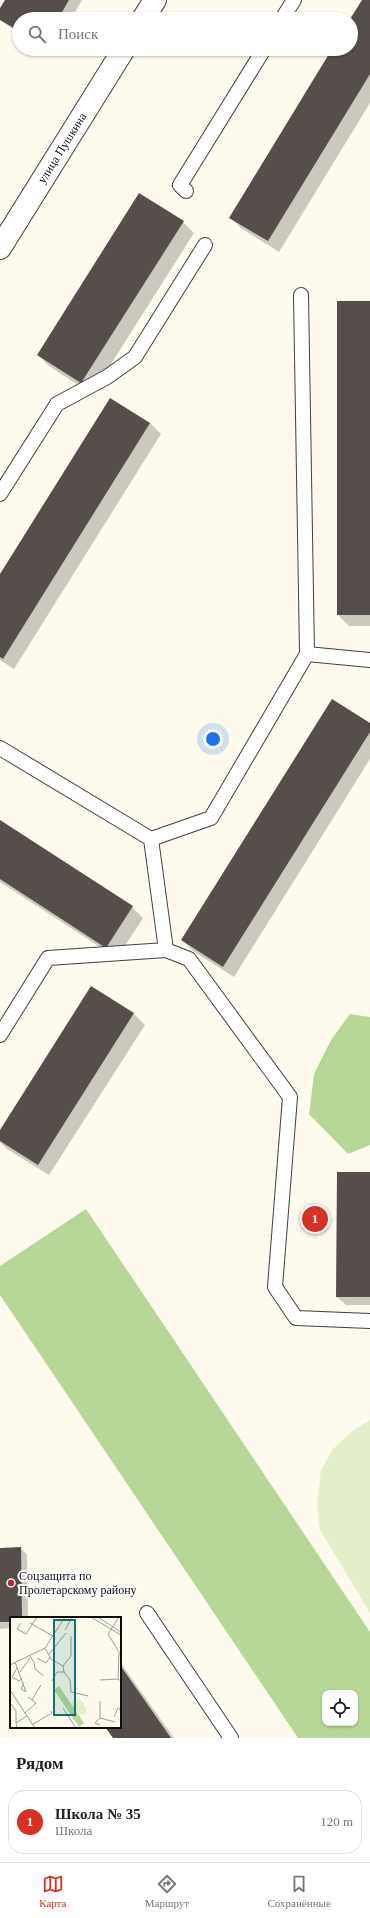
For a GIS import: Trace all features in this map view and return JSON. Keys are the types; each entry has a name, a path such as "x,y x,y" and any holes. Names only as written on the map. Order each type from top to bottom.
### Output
{"street":[{"path":"147,12 155,0"},
{"name":"улица Пушкина","path":"0,248 120,56"}],"lane":[{"path":"286,12 294,0"},
{"path":"186,190 180,185 260,56"},
{"path":"0,494 57,404 107,377 135,357 205,245"},
{"path":"151,839 211,818 307,654 301,295"},
{"path":"307,654 370,660"},
{"path":"0,748 151,839"},
{"path":"151,839 166,950"},
{"path":"0,1035 48,958 166,950 189,959 290,1097 274,1287 296,1318 370,1321"},
{"path":"147,1613 231,1738"}],"green space":[{"path":"350,1014 370,1017 370,1145 348,1154 309,1114 314,1074 331,1040"},
{"path":"86,1209 370,1632 370,1738 298,1738 0,1295 0,1266"},
{"path":"370,1420 370,1613 320,1530 317,1504 321,1470 333,1449 352,1431"}],"building":[{"path":"5,0 69,0 62,12 12,12 12,27 0,20 0,8"},
{"path":"362,0 370,0 370,74 268,241 229,218 328,56 358,56 358,12 354,12"},
{"path":"139,193 184,221 81,383 37,355"},
{"path":"337,301 370,301 370,615 337,615"},
{"path":"110,398 150,423 3,659 0,657 0,574"},
{"path":"332,699 370,723 370,732 223,967 181,940"},
{"path":"0,820 133,906 106,948 0,879"},
{"path":"91,986 134,1013 38,1165 0,1141 0,1130"},
{"path":"337,1172 370,1172 370,1297 336,1297"},
{"name":"Соцзащита по Пролетарскому району","path":"21,1547 22,1617 10,1617 10,1622 0,1622 0,1548"},
{"path":"121,1666 171,1738 113,1738 106,1728 121,1728"}],"place":[{"name":"Школа № 35","path":"315,1219"},
{"name":"Соцзащита по Пролетарскому району","path":"11,1583"}]}
